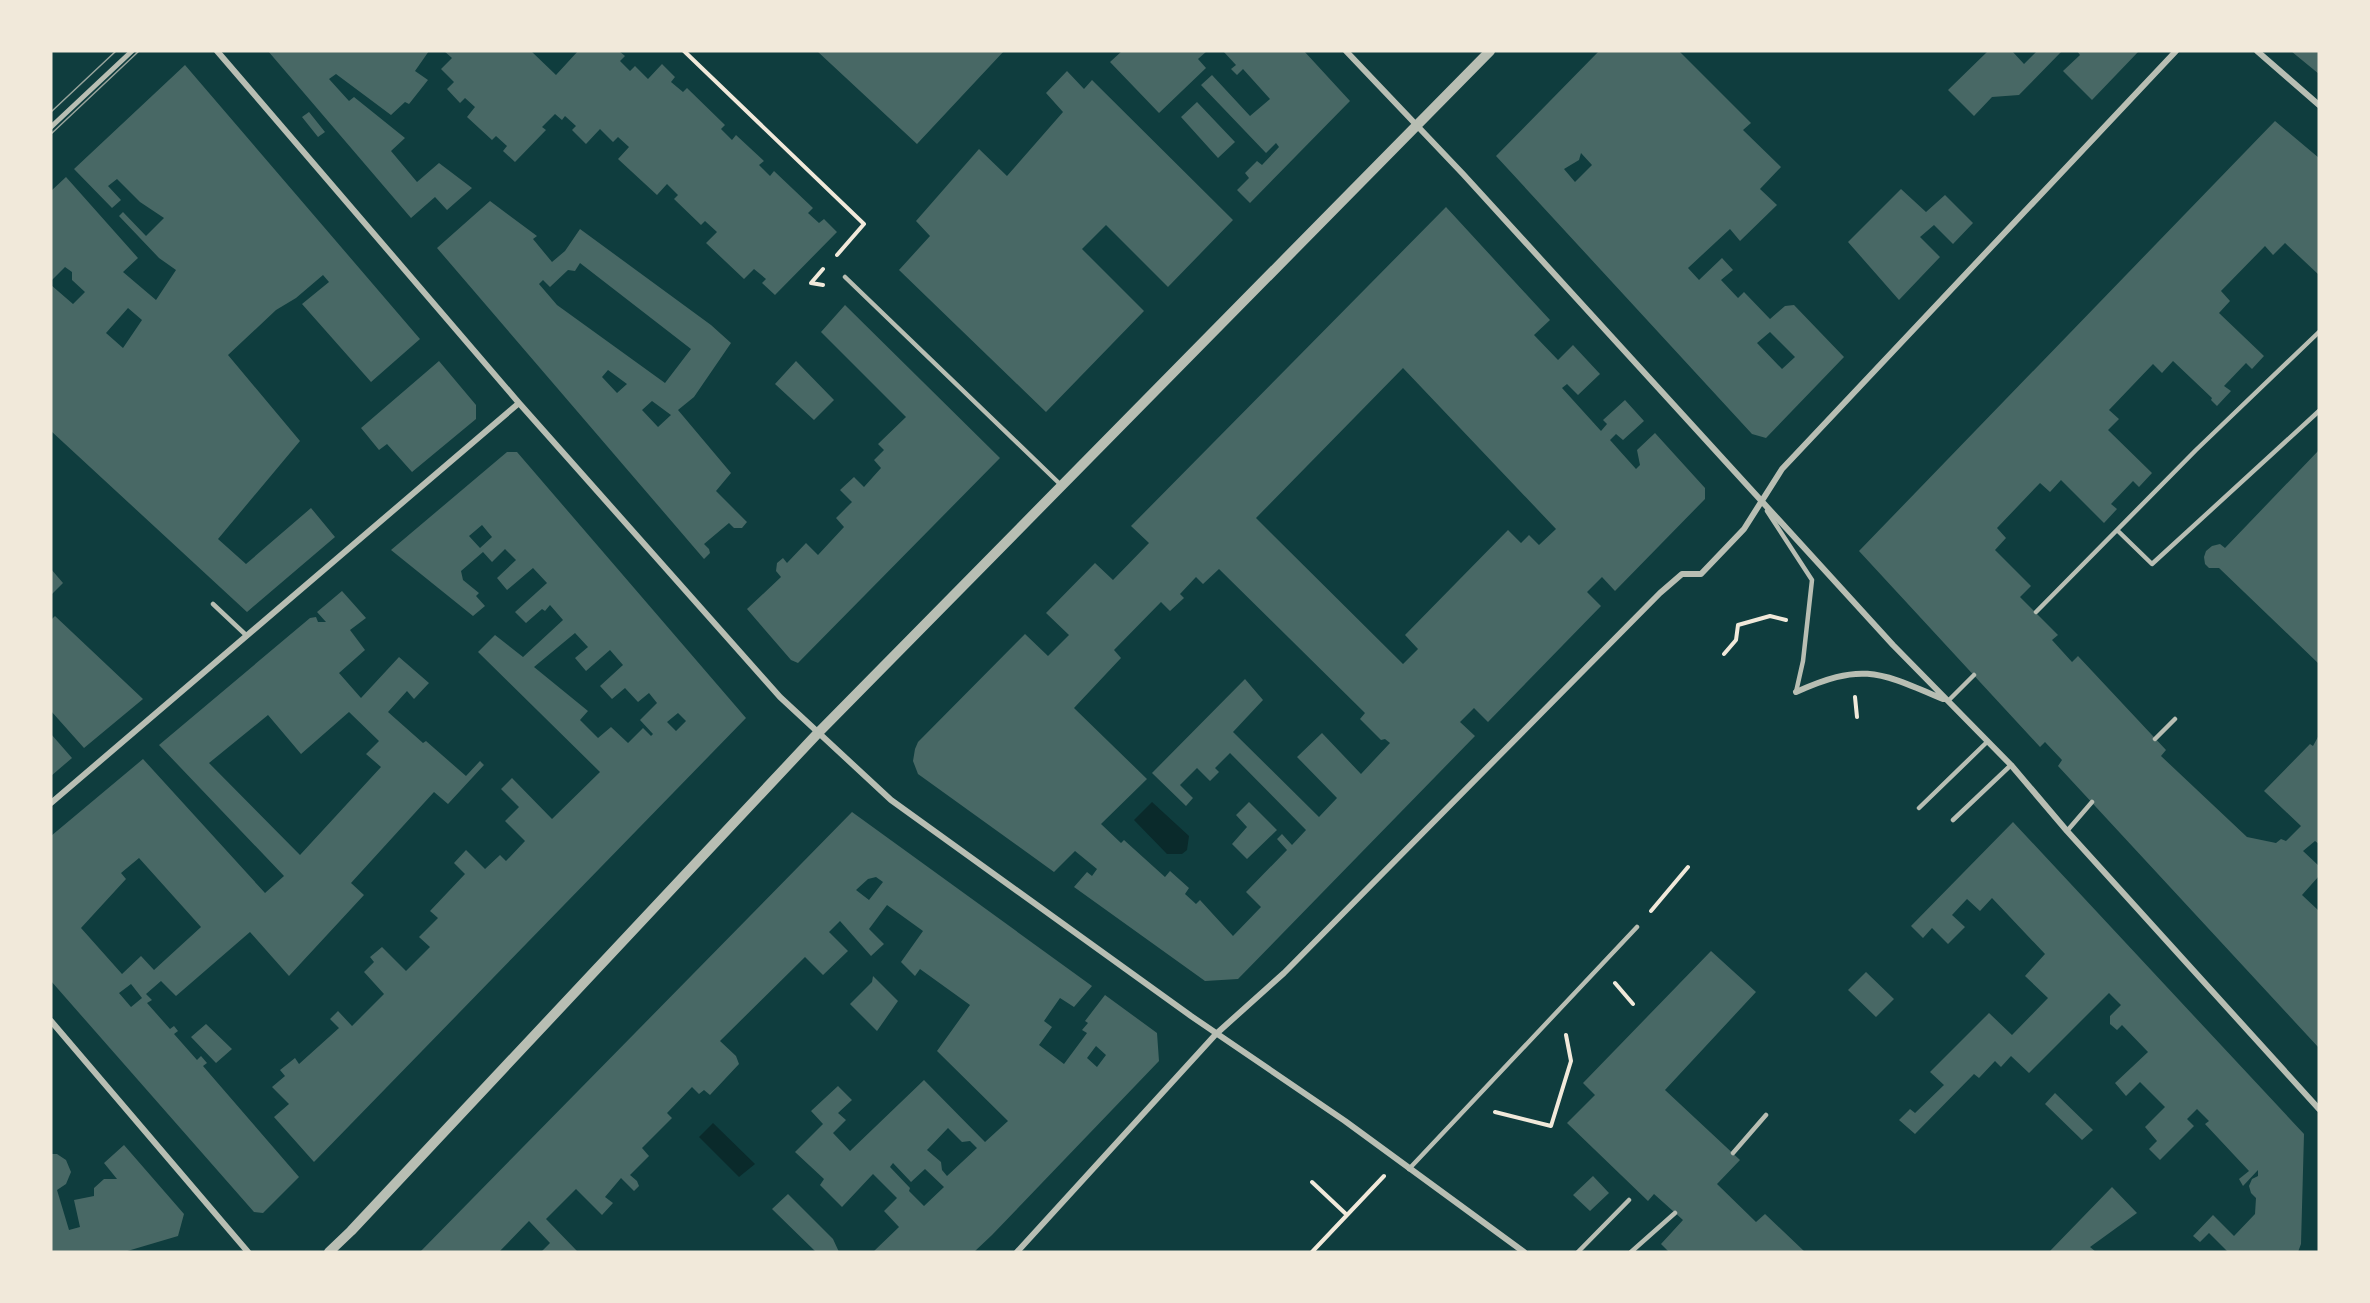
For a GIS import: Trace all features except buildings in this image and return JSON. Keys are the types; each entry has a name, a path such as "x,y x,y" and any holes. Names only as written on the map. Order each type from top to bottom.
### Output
{"street":[{"path":"51,127 132,51"},
{"path":"218,51 519,403 780,698 817,734 891,800 1216,1034 1345,1121 1524,1252"},
{"path":"1347,51 1463,174 1893,645 2011,765 2067,831 2319,1109"},
{"path":"329,1252 817,734 1490,51"},
{"path":"1017,1252 1216,1034 1284,973 1660,593 1682,574 1701,574 1744,529 1782,469 2176,51"},
{"path":"2257,51 2319,105"},
{"path":"51,803 519,403"},
{"path":"1796,692 1838,676 1852,673 1872,674 1888,676 1948,701"},
{"path":"51,1021 248,1252"}],"lane":[{"path":"845,277 1062,486"},
{"path":"2036,612 2319,332"},
{"path":"2117,530 2152,564 2319,411"},
{"path":"1761,501 1812,580 1803,661 1796,692"},
{"path":"213,604 247,636"},
{"path":"1948,701 1974,675"},
{"path":"2155,739 2175,718"},
{"path":"1919,808 1987,742"},
{"path":"1953,820 2011,765"},
{"path":"2067,831 2092,802"},
{"path":"1409,1169 1637,927"},
{"path":"1733,1153 1766,1114"},
{"path":"1578,1252 1629,1200"},
{"path":"1631,1252 1676,1213"}],"path":[{"path":"684,51 864,225 834,258"},
{"path":"826,266 811,283 827,285"},
{"path":"1724,654 1736,640 1738,625 1770,616"},
{"path":"1637,927 1688,867"},
{"path":"1468,1106 1551,1126 1571,1061 1560,1009"},
{"path":"1312,1252 1398,1160"},
{"path":"1312,1182 1347,1215"}],"water":[{"path":"1152,802 1189,836 1187,850 1182,854 1167,854 1134,820"},
{"path":"713,1123 755,1164 739,1177 699,1137"}],"tram line":[{"path":"51,112 116,51"},
{"path":"51,134 139,51"}]}
